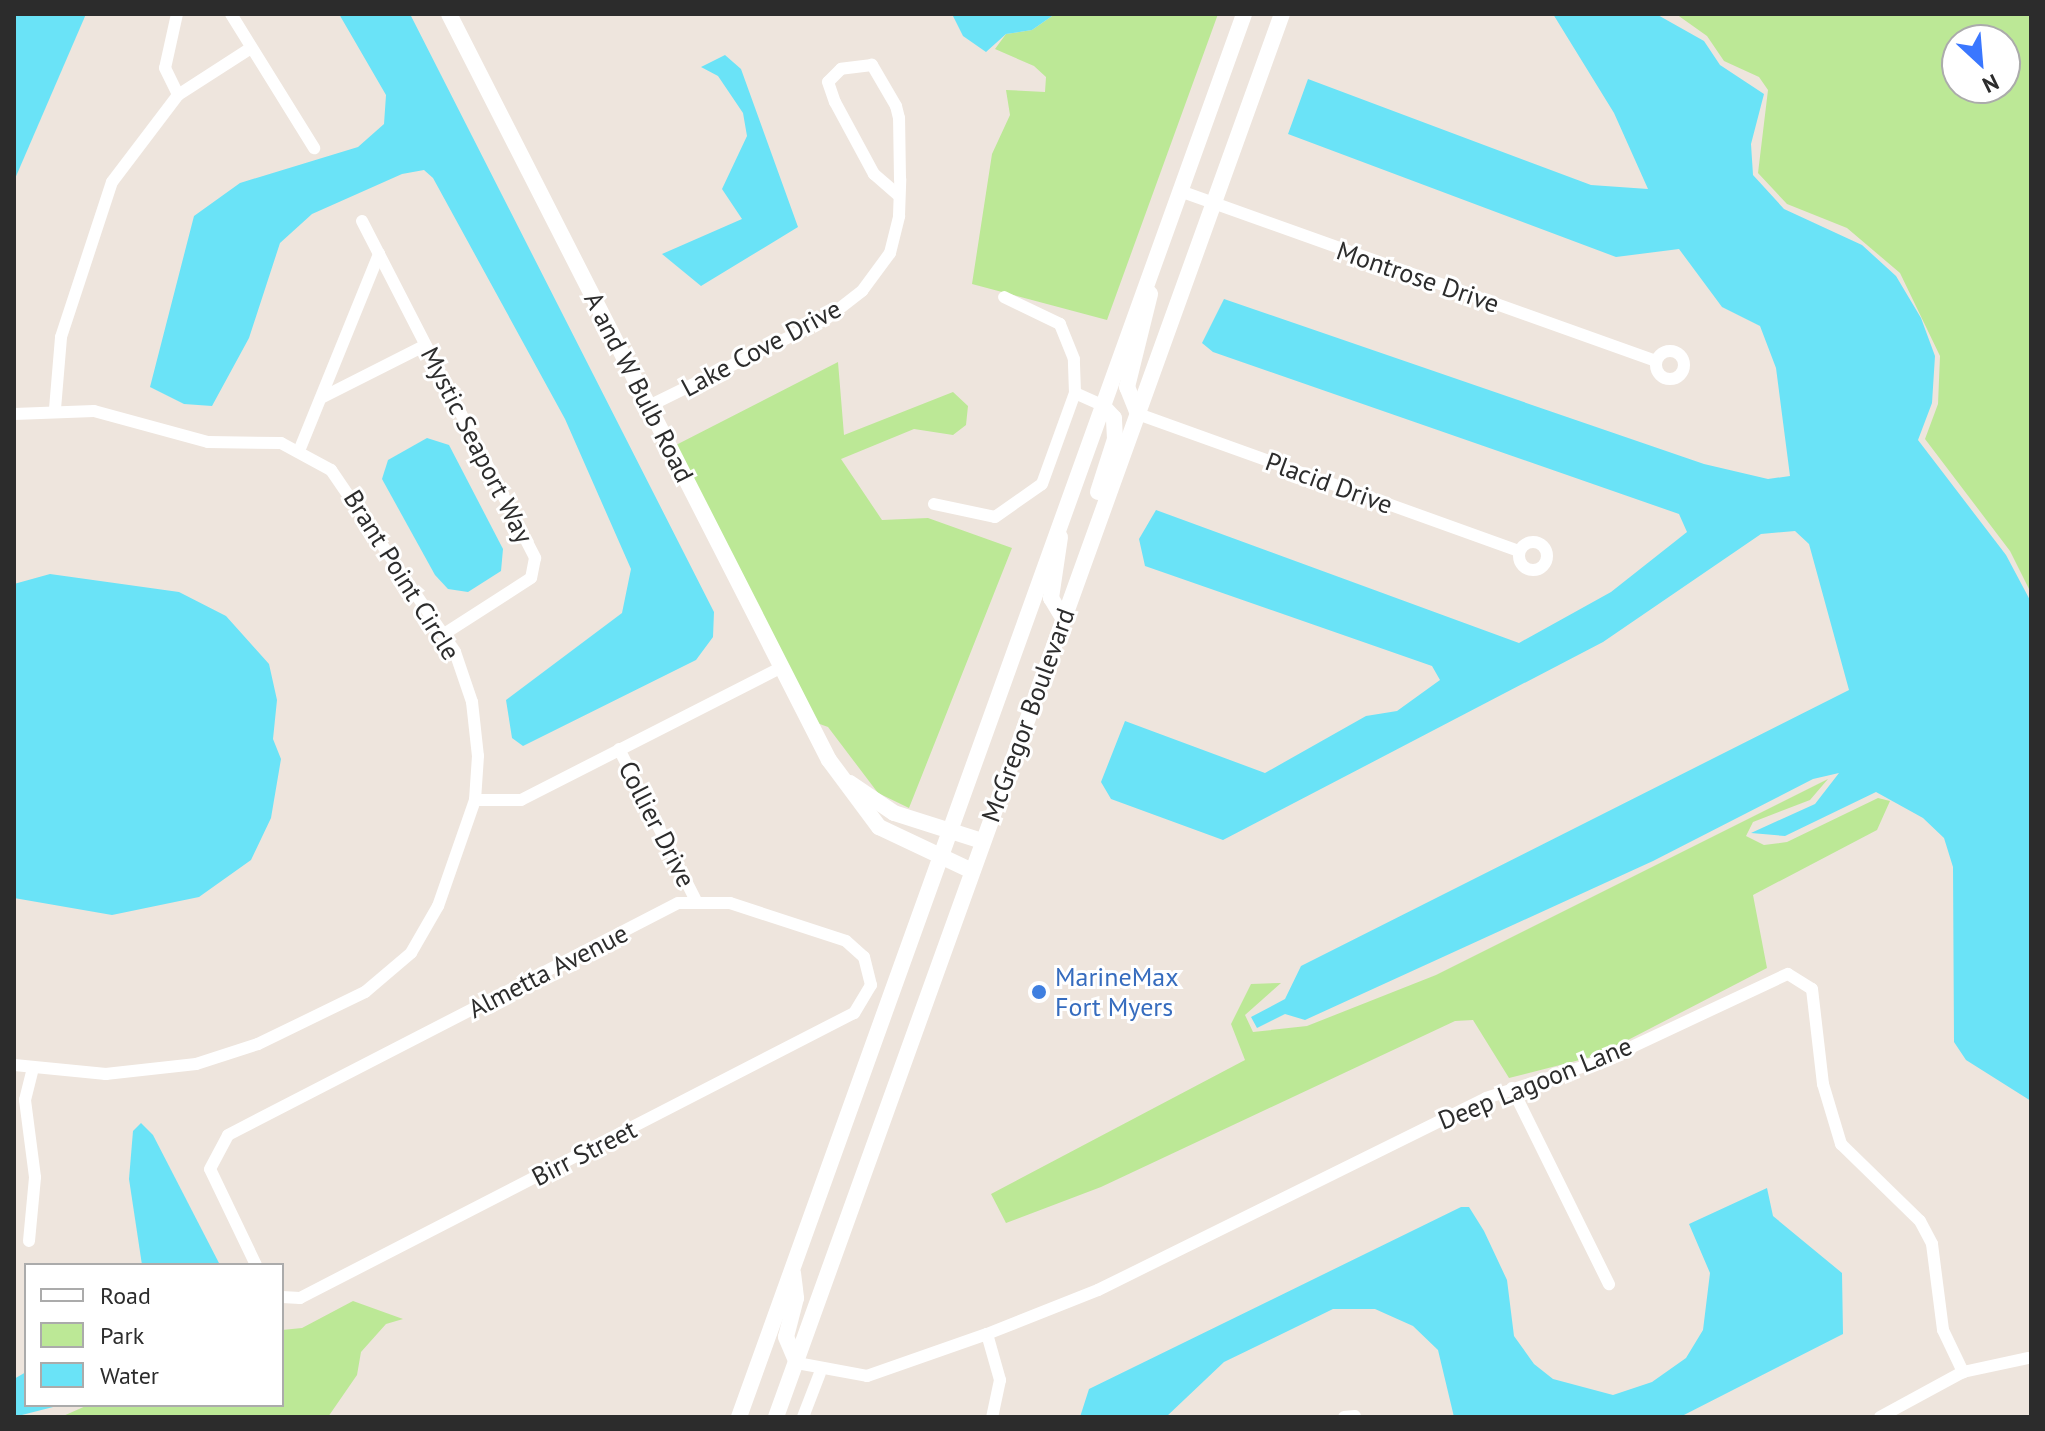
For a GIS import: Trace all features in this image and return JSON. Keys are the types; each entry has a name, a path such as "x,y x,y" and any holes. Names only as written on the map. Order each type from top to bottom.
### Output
{"main road":[{"name":"A and W Bulb Road","path":"449,14 829,760 879,827 940,859 972,871"},
{"name":"McGregor Boulevard","path":"739,1417 1244,14"},
{"name":"McGregor Boulevard","path":"776,1417 1282,14"},
{"path":"1138,414 1127,387 1151,305 1148,280"},
{"path":"1087,551 1084,534 1115,439 1114,418 1102,405"},
{"path":"1060,527 1061,565 1051,598 1063,618"},
{"name":"A and W Bulb Road","path":"829,760 874,803 982,841"},
{"path":"793,1268 796,1298 786,1337 797,1363"}],"street":[{"path":"177,14 165,68 178,95"},
{"path":"231,14 314,148"},
{"path":"55,409 61,337 102,206 126,158 178,95 251,48"},
{"name":"Lake Cove Drive","path":"649,406 846,305 890,253 899,196 899,118 886,84 872,65 841,69 828,82 835,102 874,174 899,196"},
{"name":"Montrose Drive","path":"1180,191 1656,361"},
{"name":"Mystic Seaport Way","path":"362,221 535,558 531,578 444,634"},
{"path":"299,451 379,254"},
{"path":"934,504 995,517 1042,484 1075,393 1074,359 1060,324 1004,297"},
{"path":"323,397 426,345"},
{"path":"1075,393 1102,405"},
{"name":"Brant Point Circle","path":"14,414 55,409 107,413 208,442 281,443 299,451 349,489 444,634 472,702 475,800 425,933 365,992 258,1044 196,1064 106,1074 14,1065"},
{"name":"Placid Drive","path":"1138,414 1519,551"},
{"path":"475,800 521,800 782,667"},
{"name":"Collier Drive","path":"619,749 695,899"},
{"name":"Birr Street","path":"284,1299 854,1013 869,991 864,957 846,941 730,903 695,899"},
{"name":"Almetta Avenue","path":"255,1263 215,1186 214,1152 228,1135 695,899"},
{"name":"Deep Lagoon Lane","path":"797,1363 820,1373 867,1376 987,1334 1098,1290 1512,1088 1604,1060 1760,983 1802,977 1812,989 1835,1131 1850,1158 1927,1232 1943,1330 1963,1372"},
{"path":"29,1241 35,1177 25,1100 33,1069"},
{"path":"1512,1088 1609,1284"},
{"path":"987,1334 1000,1380 992,1417"},
{"path":"1880,1417 1963,1372 2028,1358"},
{"path":"803,1417 820,1373"},
{"path":"1344,1417 1355,1416"}],"green space":[{"path":"1055,14 1218,14 1107,320 972,284 992,154 1010,115 1006,90 1045,92 1046,77 1034,66 995,49 1006,34 1032,30"},
{"path":"1676,14 2031,14 2031,593 2010,551 1925,439 1938,404 1940,356 1900,273 1847,228 1787,204 1758,173 1768,90 1759,77 1724,61 1707,36"},
{"path":"838,362 844,435 953,392 968,406 966,425 953,435 914,429 841,459 882,520 928,518 1012,548 909,808 878,793 828,727 817,723 676,445"},
{"path":"1828,779 1810,800 1753,822 1746,836 1764,845 1787,842 1878,798 1890,801 1877,830 1753,895 1767,968 1599,1055 1509,1078 1473,1020 1455,1021 1101,1187 1006,1223 991,1194 1245,1060 1231,1024 1251,984 1281,983 1245,1015 1253,1032 1307,1026 1436,975"},
{"path":"353,1301 403,1319 386,1324 361,1352 357,1375 328,1417 61,1417 84,1407 284,1407 284,1330 302,1328"}],"water":[{"path":"14,14 86,14 14,181"},
{"path":"339,14 410,14 714,612 713,637 696,660 523,746 512,738 506,700 622,613 631,569 565,419 433,178 424,170 402,174 312,214 280,243 249,338 212,406 184,404 150,387 194,216 240,183 358,147 384,124 386,95"},
{"path":"952,14 1055,14 1032,30 1006,34 986,52 963,36"},
{"path":"1553,14 1656,14 1704,41 1720,65 1764,94 1751,144 1753,175 1784,209 1862,245 1896,276 1921,318 1935,356 1932,403 1918,440 2006,555 2031,602 2031,1101 1966,1060 1954,1042 1953,867 1944,838 1923,818 1876,792 1785,836 1751,833 1815,804 1839,773 1813,779 1653,861 1305,1020 1285,1014 1257,1028 1251,1017 1285,999 1301,966 1849,690 1809,544 1795,531 1761,534 1603,642 1223,840 1111,799 1101,782 1125,721 1265,773 1366,716 1397,711 1440,680 1432,666 1145,566 1139,539 1156,510 1519,643 1611,592 1687,532 1679,514 1213,352 1202,343 1224,299 1704,464 1768,479 1790,476 1776,368 1760,326 1722,307 1679,249 1616,257 1288,134 1308,79 1591,185 1648,189 1614,113"},
{"path":"725,55 741,69 798,227 701,286 662,254 742,219 722,189 747,136 743,113 718,76 701,67"},
{"path":"427,438 449,445 503,549 501,571 468,592 448,589 435,575 382,479 388,460"},
{"path":"50,574 179,592 226,616 269,664 277,700 273,739 281,759 271,818 251,860 199,897 112,915 14,898 14,584"},
{"path":"141,1123 153,1135 219,1263 142,1263 129,1179 133,1131"},
{"path":"1767,1188 1773,1216 1842,1273 1843,1334 1680,1417 1454,1417 1438,1350 1413,1326 1375,1309 1333,1309 1224,1362 1166,1417 1080,1417 1089,1389 1461,1207 1469,1207 1507,1280 1514,1336 1534,1364 1553,1379 1613,1395 1652,1382 1686,1358 1703,1330 1710,1273 1689,1224"},
{"path":"24,1373 24,1407 53,1407 14,1417 14,1379"}],"place":[{"name":"MarineMax Fort Myers","path":"1039,992"}]}
